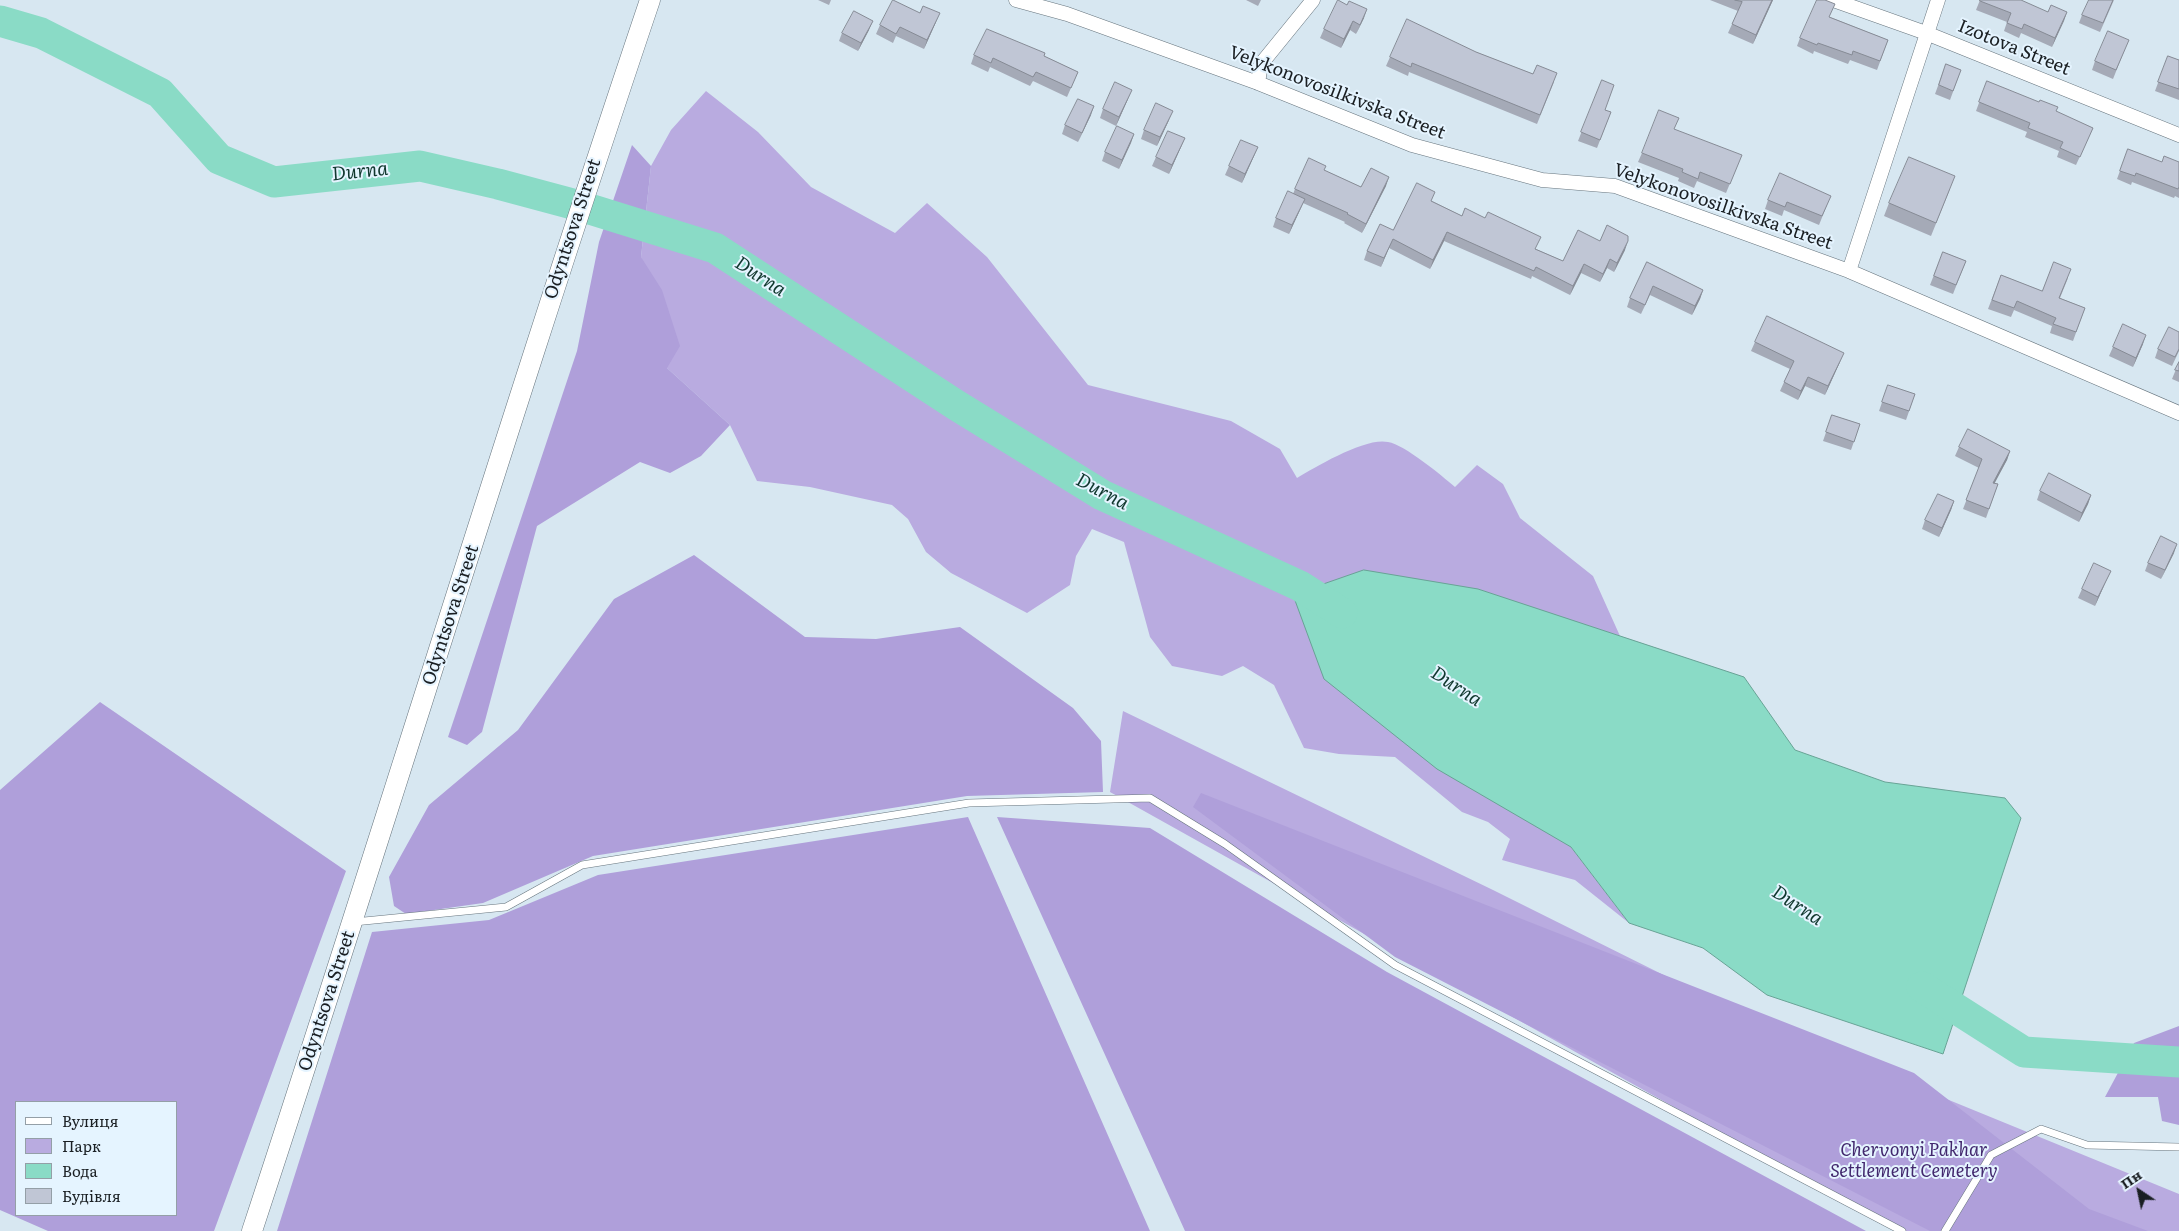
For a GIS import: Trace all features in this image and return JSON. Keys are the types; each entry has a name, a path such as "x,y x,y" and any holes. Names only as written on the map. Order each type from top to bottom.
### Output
{"main road":[{"name":"Odyntsova Street","path":"252,1231 353,922 580,206 650,0"}],"street":[{"name":"Velykonovosilkivska Street","path":"1016,0 1067,14 1258,83 1412,145 1542,180 1615,186 1849,271 2179,413"},
{"path":"1258,83 1261,64 1313,0"},
{"name":"Izotova Street","path":"1833,0 1926,33 2179,135"},
{"path":"1849,271 1938,0"}],"lane":[{"path":"353,922 506,907 582,865 969,803 1150,798 1225,844 1395,965 1902,1231"},
{"path":"1945,1231 1990,1155 2041,1129 2087,1144 2179,1147"}],"green space":[{"path":"706,91 758,132 811,187 895,233 927,203 987,257 1088,385 1231,421 1280,449 1297,478 1355,448 1379,442 1388,442 1404,449 1423,461 1455,487 1477,465 1503,484 1520,518 1593,576 1620,636 1744,677 1571,847 1629,923 1575,880 1502,860 1510,839 1488,822 1462,812 1395,757 1339,754 1304,748 1274,685 1243,666 1222,676 1172,666 1150,637 1124,542 1092,529 1076,556 1070,585 1027,613 951,573 926,552 908,519 892,505 810,487 757,481 730,425 667,368 641,257 651,166 671,130"},
{"path":"632,145 651,166 641,257 662,290 680,346 667,368 730,425 701,456 670,473 640,462 537,526 482,732 467,745 448,737 577,351 599,242"},
{"path":"694,555 805,637 876,639 960,627 1073,708 1101,741 1103,792 967,796 593,856 483,903 406,914 394,906 389,877 429,805 518,730 614,599"},
{"path":"100,702 346,871 214,1231 48,1231 0,1210 0,790"},
{"name":"Chervonyi Pakhar Settlement Cemetery","path":"1123,711 1493,890 1758,1022 2179,1194 2179,1231 1896,1231 1110,792"},
{"name":"Chervonyi Pakhar Settlement Cemetery","path":"1201,793 1914,1073 2089,1209 2148,1231 1930,1231 1395,957 1193,807"},
{"path":"968,817 1150,1231 277,1231 372,932 489,920 598,875"},
{"path":"997,817 1150,828 1387,972 1866,1231 1185,1231"},
{"path":"2179,1026 2179,1125 2162,1121 2158,1097 2105,1097 2134,1043"}],"water":[{"path":"1364,570 1478,589 1744,677 1795,750 1885,782 2005,798 2021,818 1943,1054 1767,995 1703,948 1629,923 1571,847 1437,769 1324,679 1293,595"}],"building":[{"path":"893,0 920,13 923,6 940,13 927,40 900,27 896,34 880,25"},
{"path":"1338,0 1347,5 1349,1 1367,9 1360,25 1353,21 1344,39 1324,29"},
{"path":"1735,0 1772,0 1756,35 1732,24 1742,2"},
{"path":"1817,0 1825,0 1835,4 1829,17 1888,40 1880,61 1853,51 1852,55 1800,38"},
{"path":"1980,0 2021,0 2048,12 2051,5 2067,12 2055,38 2024,24 2022,29 2007,23 2011,13"},
{"path":"2089,0 2113,0 2103,23 2082,15"},
{"path":"854,11 873,21 861,43 842,33"},
{"path":"1407,19 1476,52 1533,74 1537,65 1557,73 1540,115 1412,63 1411,67 1390,57"},
{"path":"987,29 1045,53 1044,56 1078,72 1071,88 1036,72 1033,77 993,58 991,63 974,55"},
{"path":"2108,31 2129,40 2116,70 2095,61"},
{"path":"2168,56 2179,60 2179,89 2158,82"},
{"path":"1946,64 1961,70 1953,91 1939,85"},
{"path":"1602,80 1614,85 1605,110 1611,112 1600,140 1581,132"},
{"path":"1987,81 2039,102 2040,100 2058,107 2056,111 2093,128 2080,157 2060,148 2063,142 2028,128 2030,123 1979,102"},
{"path":"1115,82 1132,90 1119,117 1103,109"},
{"path":"1078,99 1094,106 1082,133 1065,125"},
{"path":"1156,103 1173,111 1160,137 1144,130"},
{"path":"1659,110 1679,118 1674,129 1742,155 1730,184 1700,172 1698,179 1682,172 1683,169 1642,153"},
{"path":"1117,126 1134,134 1122,160 1105,152"},
{"path":"1168,131 1185,138 1172,165 1156,157"},
{"path":"1241,140 1258,147 1245,174 1229,166"},
{"path":"2128,149 2162,162 2164,156 2179,162 2178,189 2136,173 2135,176 2120,171"},
{"path":"1909,157 1955,176 1936,223 1889,203"},
{"path":"1309,158 1326,166 1324,170 1361,187 1371,168 1389,177 1366,224 1348,213 1295,189"},
{"path":"1780,173 1831,196 1822,216 1787,202 1785,207 1768,200"},
{"path":"1417,183 1435,192 1431,201 1462,216 1465,208 1485,218 1488,212 1541,237 1535,249 1563,261 1578,230 1600,241 1607,225 1628,236 1628,241 1617,263 1610,259 1603,274 1584,264 1573,286 1536,267 1534,271 1447,232 1433,260 1393,239 1384,258 1367,251 1380,224 1393,230"},
{"path":"1288,191 1305,199 1292,225 1276,218"},
{"path":"1943,252 1966,261 1956,285 1934,276"},
{"path":"1647,262 1703,290 1695,306 1653,286 1645,305 1630,298"},
{"path":"2054,262 2071,269 2059,298 2085,308 2076,332 2053,324 2056,318 2017,301 2014,308 1992,300 2001,275 2042,291"},
{"path":"1767,316 1844,353 1828,386 1808,377 1801,391 1784,382 1794,361 1755,342"},
{"path":"2123,324 2146,335 2136,358 2113,347"},
{"path":"2169,327 2179,332 2179,349 2175,357 2158,349"},
{"path":"2179,362 2179,371 2175,370"},
{"path":"1888,385 1915,394 1909,411 1882,402"},
{"path":"1832,415 1860,424 1854,442 1826,432"},
{"path":"1968,429 2010,451 1993,483 1998,484 1989,509 1966,500 1982,459 1959,447"},
{"path":"2049,473 2091,495 2082,513 2040,491"},
{"path":"1938,494 1954,501 1942,528 1925,520"},
{"path":"2161,536 2177,544 2165,570 2148,563"},
{"path":"2094,563 2111,571 2098,597 2082,589"}],"waterway":[{"name":"Durna","path":"0,21 41,33 160,93 219,159 274,182 420,166 580,206 715,248 956,405 1102,495 1300,586 1342,613"},
{"name":"Durna","path":"1922,987 2024,1052 2179,1062"}]}
